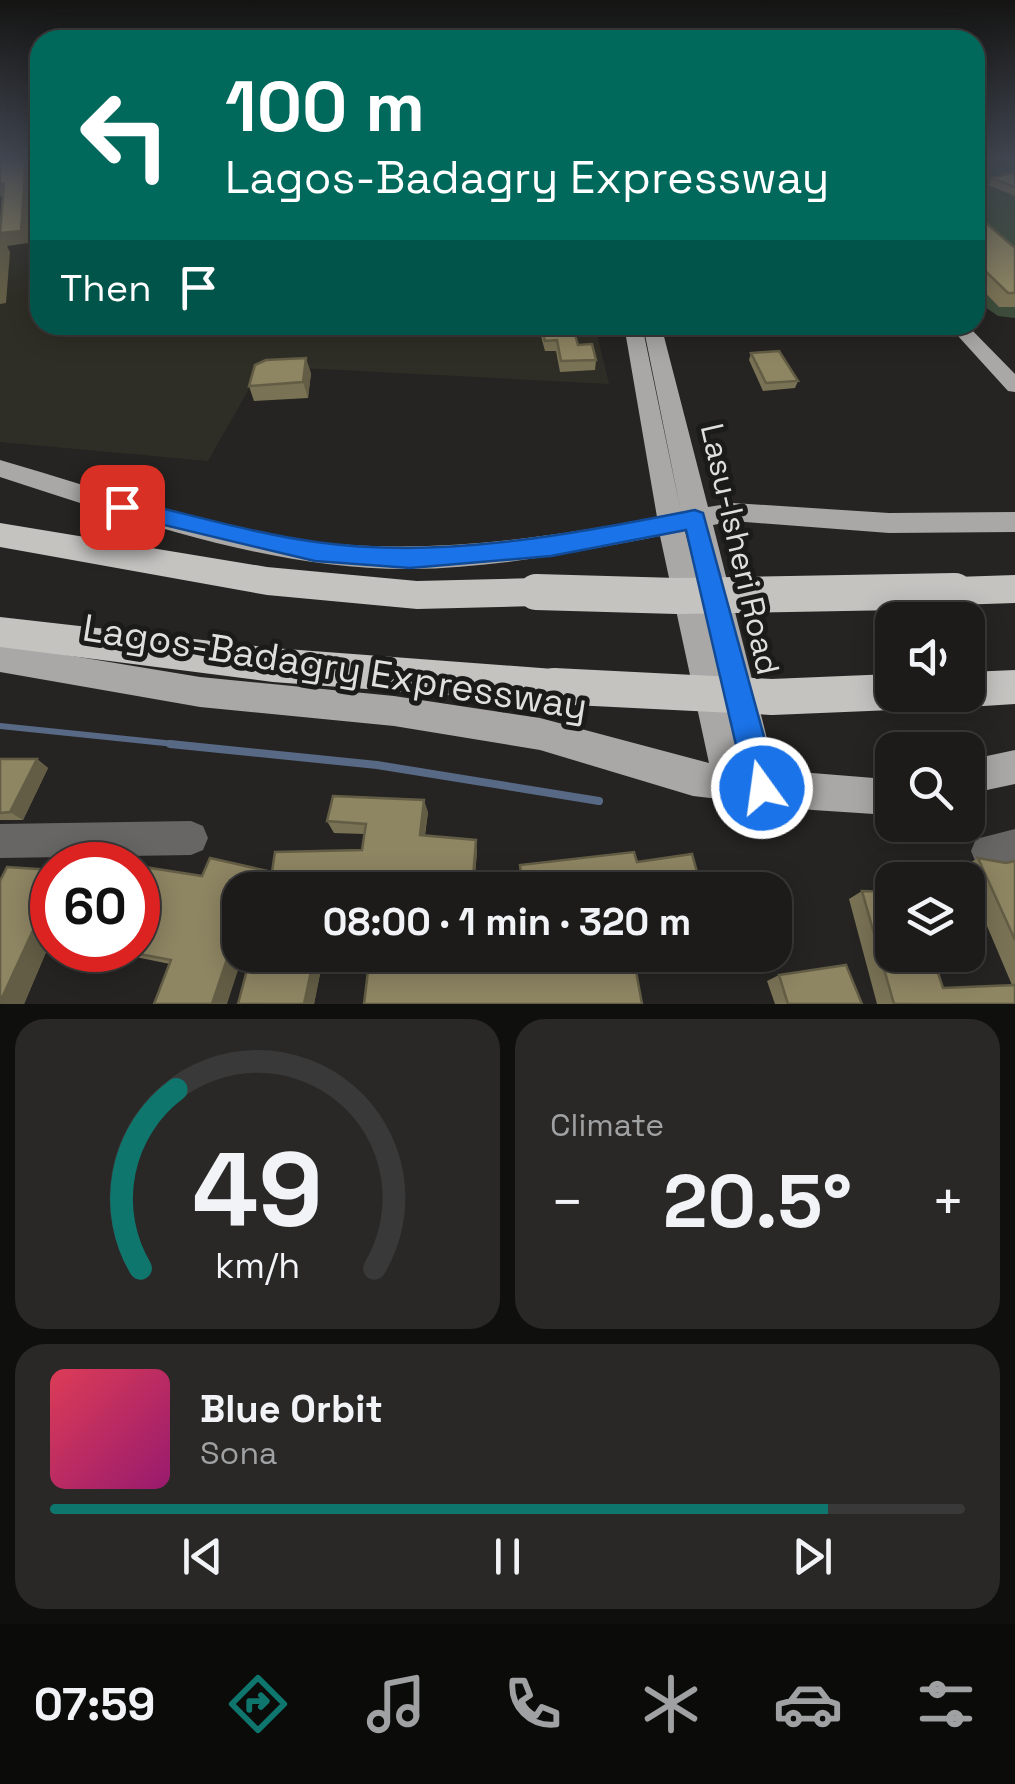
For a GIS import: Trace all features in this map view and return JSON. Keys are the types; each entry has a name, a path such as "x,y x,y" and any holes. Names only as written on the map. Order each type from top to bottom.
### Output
{"highway":[{"path":"0,535 267,581 417,594 677,596 1015,588"},
{"name":"Lagos-Badagry Expressway","path":"0,632 273,665 554,686 772,697 875,693"},
{"path":"985,689 1014,688"}],"main road":[{"path":"985,334 1015,369"},
{"name":"Lasu-Isheri Road","path":"636,335 746,786"},
{"name":"Lasu-Isheri Road","path":"654,335 683,522"},
{"path":"967,335 1015,386"},
{"path":"0,468 122,507 315,552 410,558 496,554 747,512 888,523 1015,522"},
{"name":"Lagos-Badagry Expressway","path":"0,658 200,692 394,711 540,734 693,778 875,796"},
{"path":"985,774 1015,768"}],"street":[{"path":"0,841 191,838"}],"shaded area":[{"path":"0,204 30,204 30,335 597,335 609,384 262,366 208,461 0,442"}],"green space":[{"path":"985,204 1015,204 1015,318 998,316 985,307"}],"building":[{"path":"2,204 23,204 21,231 0,233"},
{"path":"985,222 1015,248 1015,293 1008,293 985,271"},
{"path":"544,335 575,335 578,345 592,344 596,360 561,361 557,340 545,341"},
{"path":"779,351 798,381 766,383 751,353"},
{"path":"306,358 303,382 249,386 255,365 266,360"},
{"path":"0,759 37,759 10,812 0,813"},
{"path":"333,796 424,800 420,835 476,840 473,872 272,872 275,852 362,850 366,824 327,821"},
{"path":"634,852 637,862 692,854 697,872 521,872 520,865"},
{"path":"210,858 272,872 222,872 223,972 212,1004 154,1004 171,960 160,958 160,869 202,876"},
{"path":"978,858 1015,861 1015,940 985,874 985,862"},
{"path":"7,867 30,869 30,937 0,1002 0,881"},
{"path":"862,891 875,891 875,937"},
{"path":"846,965 862,1004 788,1004 779,975"},
{"path":"246,972 311,972 304,1004 238,1004"},
{"path":"368,972 636,972 642,1004 364,1004"},
{"path":"885,972 938,972 943,988 1015,985 1015,1004 894,1004"}],"waterway":[{"path":"0,726 194,746"},
{"path":"170,744 377,765 599,801"}],"route":[{"path":"122,507 315,552 410,558 551,547 695,519 762,788"}]}
